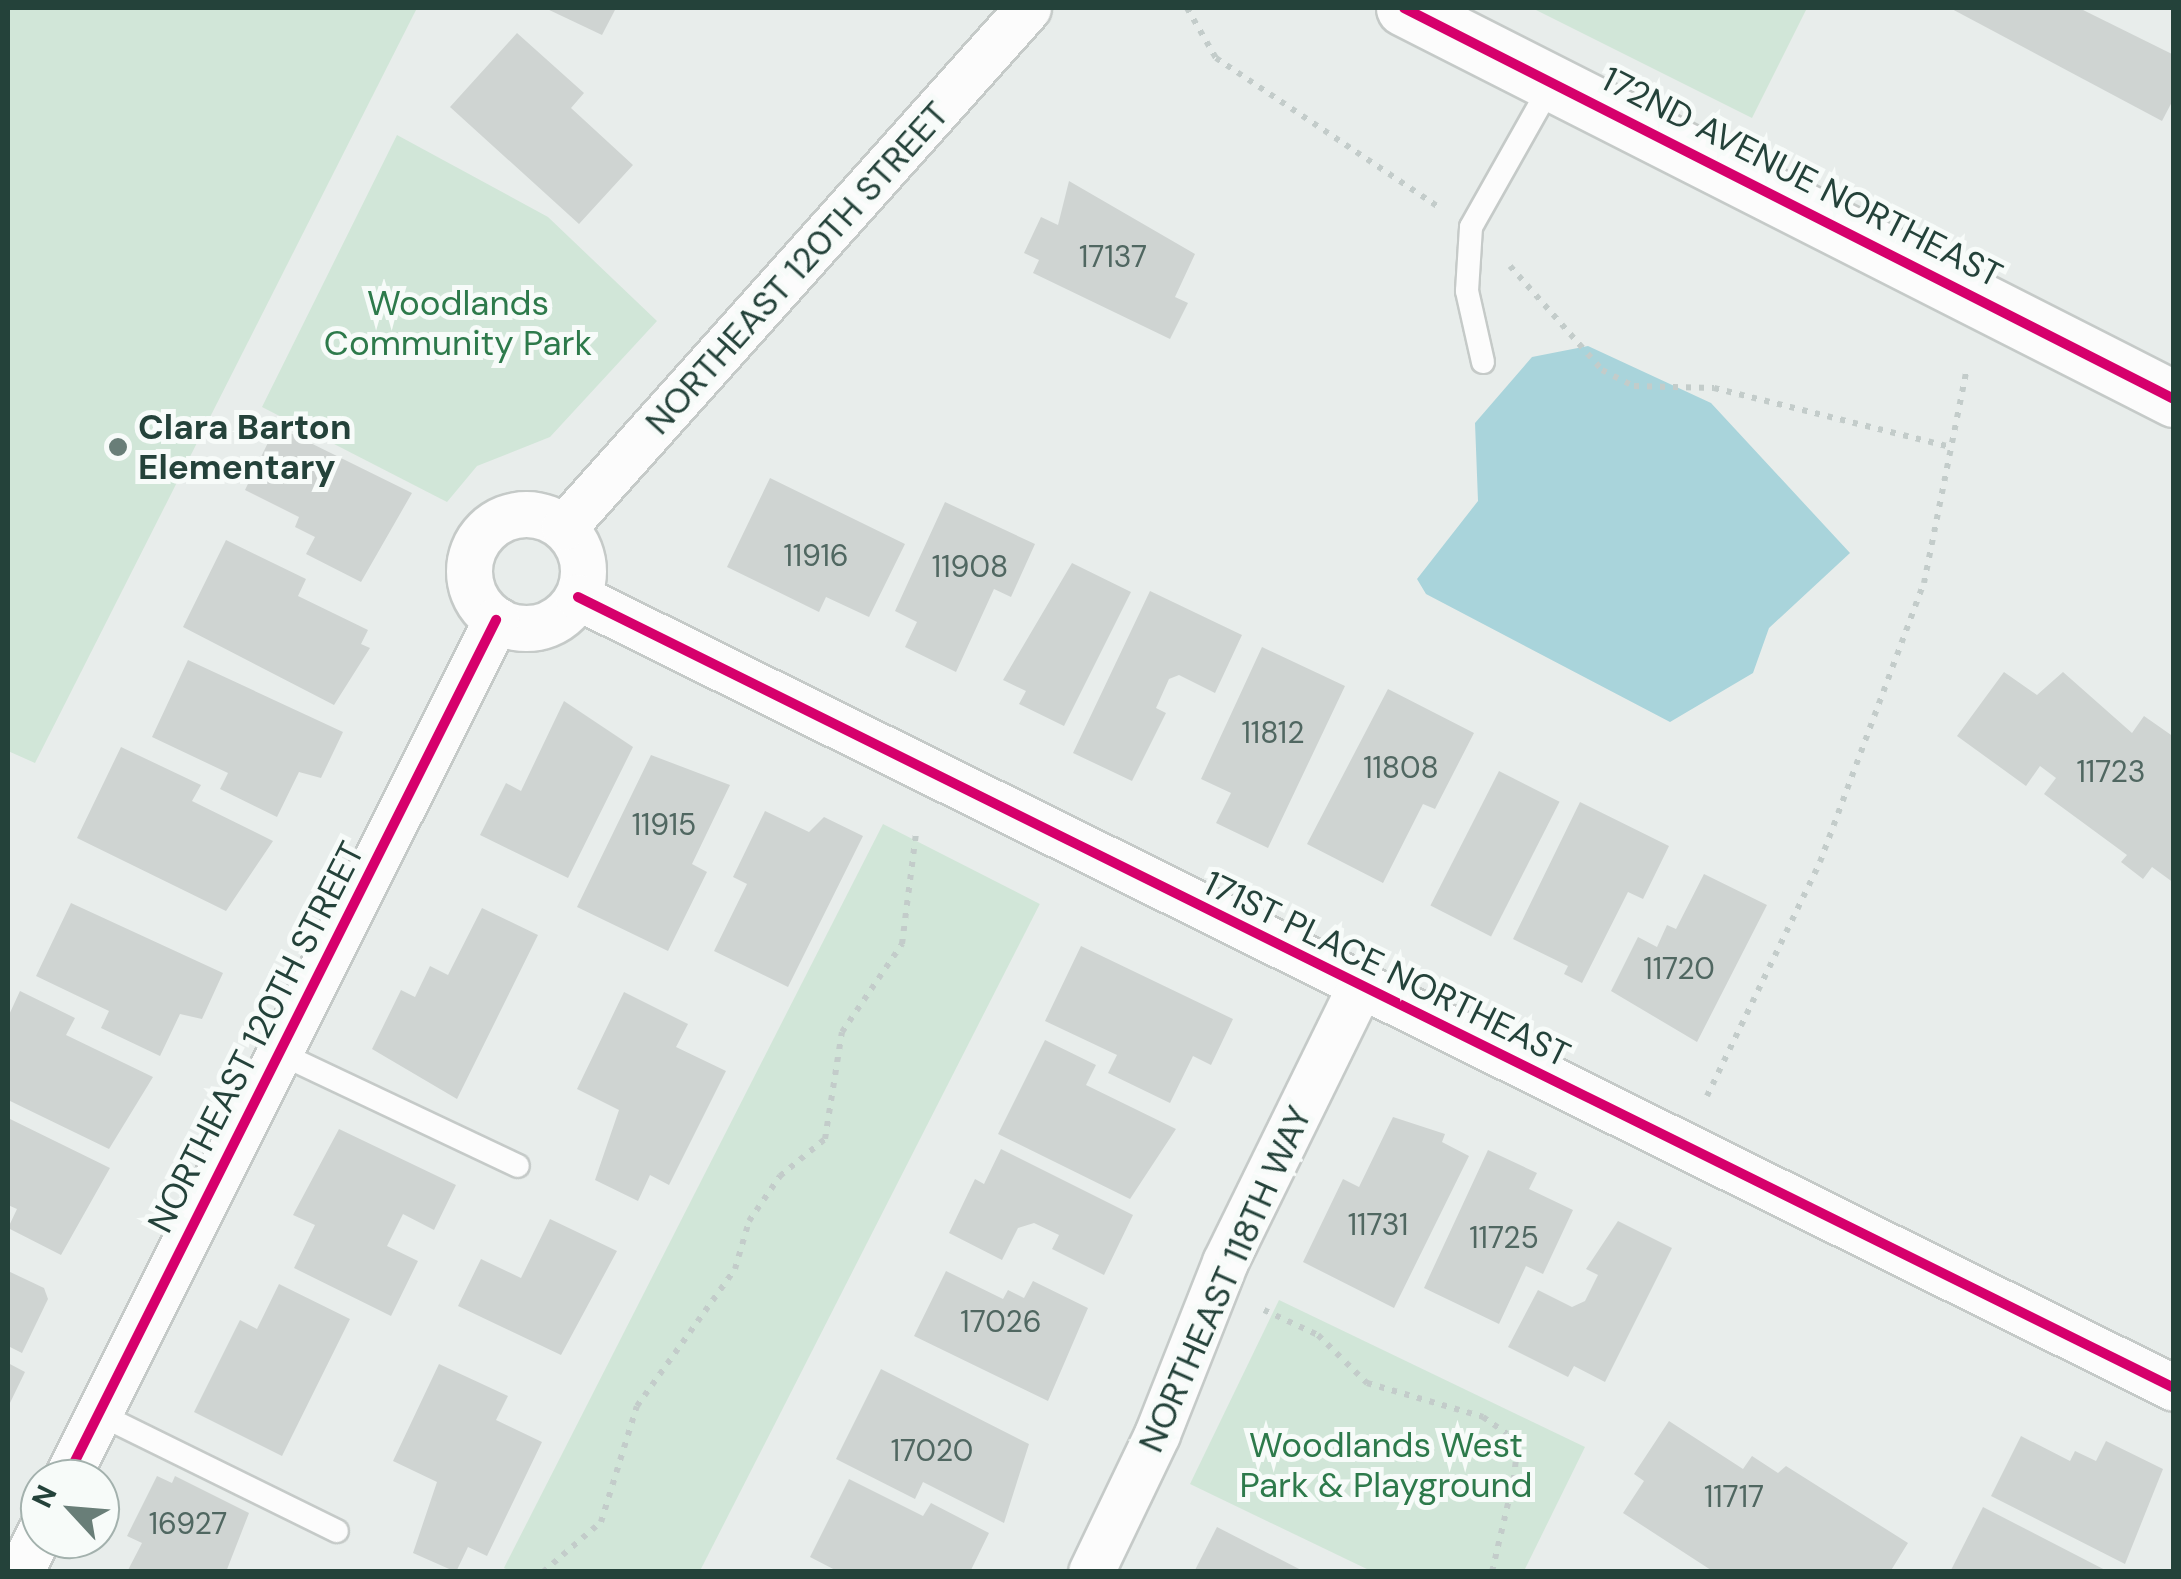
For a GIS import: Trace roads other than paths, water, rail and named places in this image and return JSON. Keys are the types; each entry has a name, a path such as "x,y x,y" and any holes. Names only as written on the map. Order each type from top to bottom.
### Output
{"street":[{"name":"NORTHEAST 120TH STREET","path":"564,528 1028,8"},
{"name":"172ND AVENUE NORTHEAST","path":"1404,8 1554,80 2174,399"},
{"path":"530,514 564,528 582,560 578,597 550,624 532,628 496,620 481,607 468,572 480,536 494,523 530,514"},
{"name":"171ST PLACE NORTHEAST","path":"578,597 2174,1388"},
{"name":"NORTHEAST 120TH STREET","path":"76,1459 496,620"},
{"name":"NORTHEAST 118TH WAY","path":"1091,1572 1157,1434 1224,1262 1360,986"}],"lane":[{"path":"1483,362 1467,291 1472,228 1554,80"},
{"path":"280,1053 518,1166"},
{"path":"99,1414 337,1531"}],"water":[{"path":"1588,346 1711,403 1850,553 1769,628 1753,673 1670,722 1426,594 1417,579 1478,501 1475,423 1532,357"}],"place":[{"name":"Clara Barton Elementary","path":"118,447"}],"park label":[{"name":"Woodlands Community Park","path":"458,323"},
{"name":"Woodlands West Park & Playground","path":"1386,1465"}]}
